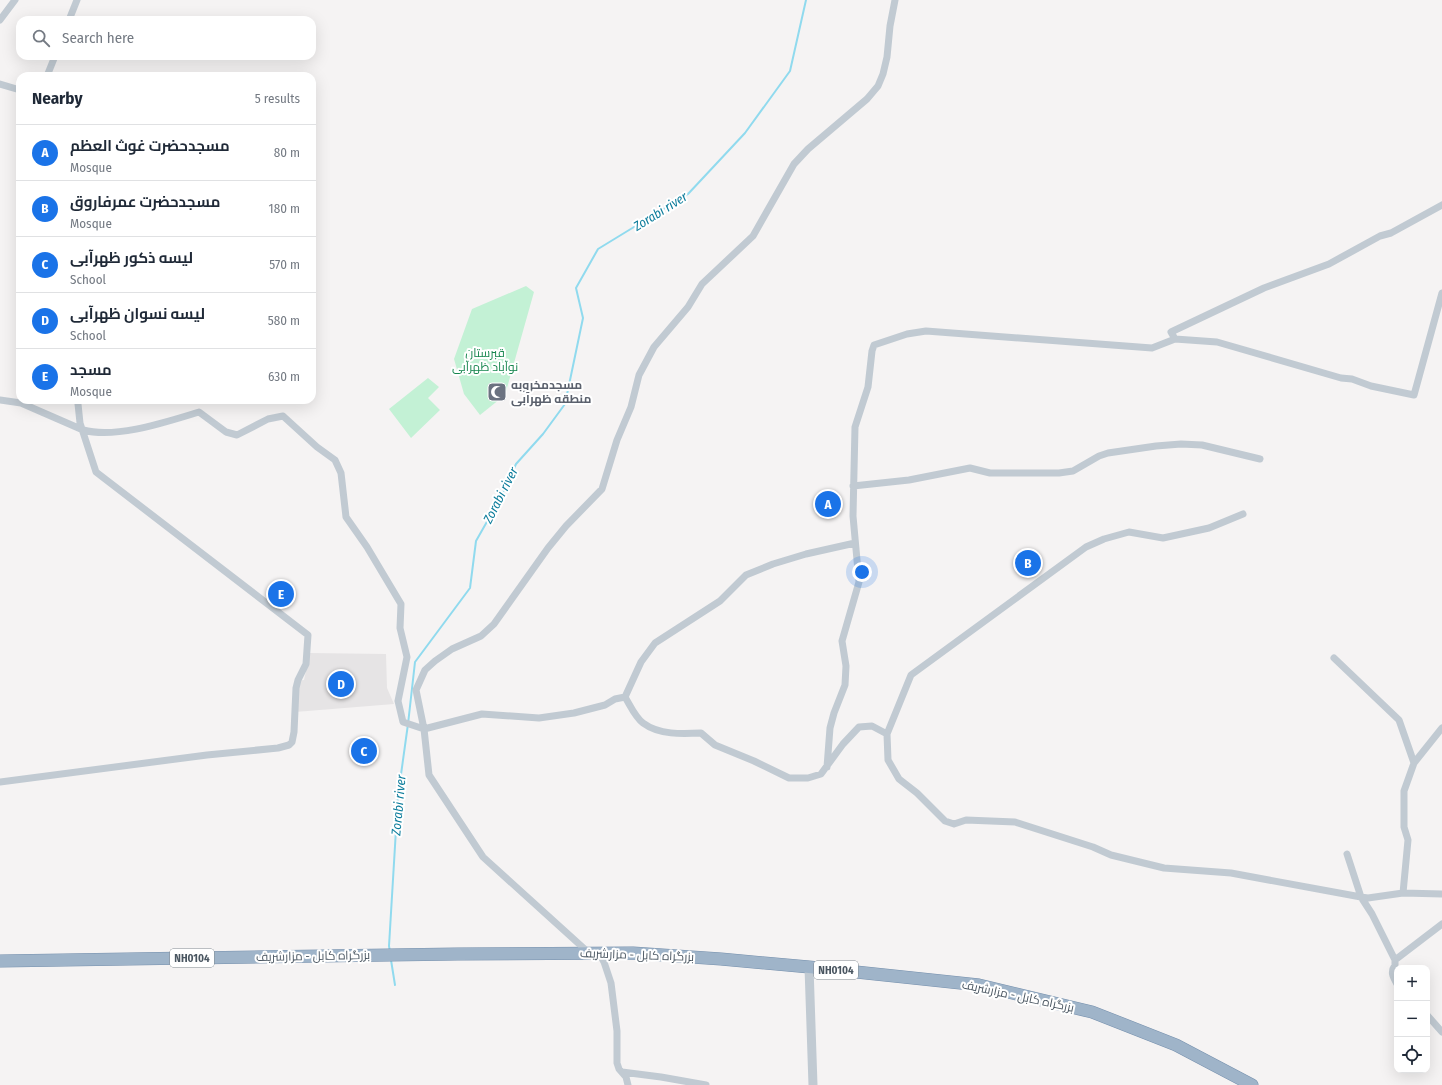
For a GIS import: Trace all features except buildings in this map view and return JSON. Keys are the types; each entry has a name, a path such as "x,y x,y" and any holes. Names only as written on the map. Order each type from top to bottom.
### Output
{"highway":[{"name":"بزرگراه کابل - مزارشریف","path":"0,962 383,955 633,953 721,958 979,985 1092,1012 1176,1045 1252,1085"}],"street":[{"path":"0,20 15,0"},
{"path":"71,16 77,0"},
{"path":"628,1085 626,1077 617,1063 617,1031 611,983 604,962 483,857 429,774 424,729 416,690 425,670 452,649 481,636 494,624 548,548 566,526 602,489 617,440 631,407 639,375 654,347 688,307 702,284 753,236 794,164 808,149 866,99 878,86 883,74 887,57 895,0"},
{"path":"49,72 53,60"},
{"path":"0,84 16,89"},
{"path":"1174,339 1171,332 1264,288 1329,264 1380,236 1391,233 1442,205"},
{"path":"827,767 830,728 845,685 845,651 842,641 859,582 854,543 853,516 856,426 868,387 874,345 907,334 926,331 1152,348 1174,339 1216,342 1341,378 1352,379 1371,386 1414,395 1442,293"},
{"path":"0,400 16,402"},
{"path":"23,404 83,430 104,433 137,429 199,412 226,432 237,435 268,419 283,416 317,447 335,460 341,473 346,517 401,604 400,628 407,657 398,701 403,722 424,729 482,714 539,718 574,713 605,705 615,699 625,697"},
{"path":"0,782 207,755 278,748 289,745 292,742 294,732 296,688 298,680 306,664 308,635 96,472 80,423 78,404"},
{"path":"853,486 909,480 970,468 990,473 1059,473 1073,470 1099,456 1108,453 1181,444 1202,445 1260,459"},
{"path":"1243,514 1209,528 1163,538 1129,532 1104,539 1086,547 911,675 887,734 888,760 899,779 917,792 945,821 954,824 966,820 1015,822 1093,847 1111,855 1164,868 1231,873 1361,897 1368,898 1403,893 1442,894"},
{"path":"625,697 641,662 655,643 720,601 746,575 773,564 806,554 854,543"},
{"path":"1334,658 1399,720 1414,762"},
{"path":"625,697 642,722 658,731 685,734 701,733 715,745 754,761 789,778 808,778 821,774 859,726 872,726 887,734"},
{"path":"1403,893 1408,840 1404,827 1404,791 1414,762 1442,728"},
{"path":"1347,854 1361,897 1372,914 1395,960 1395,965"},
{"path":"1395,960 1442,924"},
{"path":"1394,966 1392,972 1394,977"},
{"path":"809,967 814,1085"},
{"path":"1430,1018 1442,1032"},
{"path":"622,1072 706,1085"}],"shaded area":[{"path":"310,653 386,654 387,688 394,704 295,712 296,681 304,680"}],"green space":[{"name":"قبرستان نوآباد ظهرآبی","path":"526,286 534,292 505,395 480,415 464,394 454,359 472,309"},
{"path":"428,378 439,387 428,398 440,410 411,438 389,409"}],"waterway":[{"name":"Zorabi river","path":"390,952 389,946 398,796 415,662 470,588 476,541 501,497 516,464 543,434 565,404 583,318 576,288 598,249 688,194 745,133 790,71 806,0"},
{"name":"Zorabi river","path":"391,960 395,985"}],"place":[{"name":"مسجدمخروبه منطقه ظهرآبی","path":"497,392"},
{"name":"مسجدحضرت غوث العظم","path":"828,504"},
{"name":"مسجدحضرت عمرفاروق","path":"1028,563"},
{"name":"مسجد","path":"281,594"},
{"name":"لیسه نسوان ظهرآبی","path":"341,684"},
{"name":"لیسه ذکور ظهرآبی","path":"364,751"}]}
